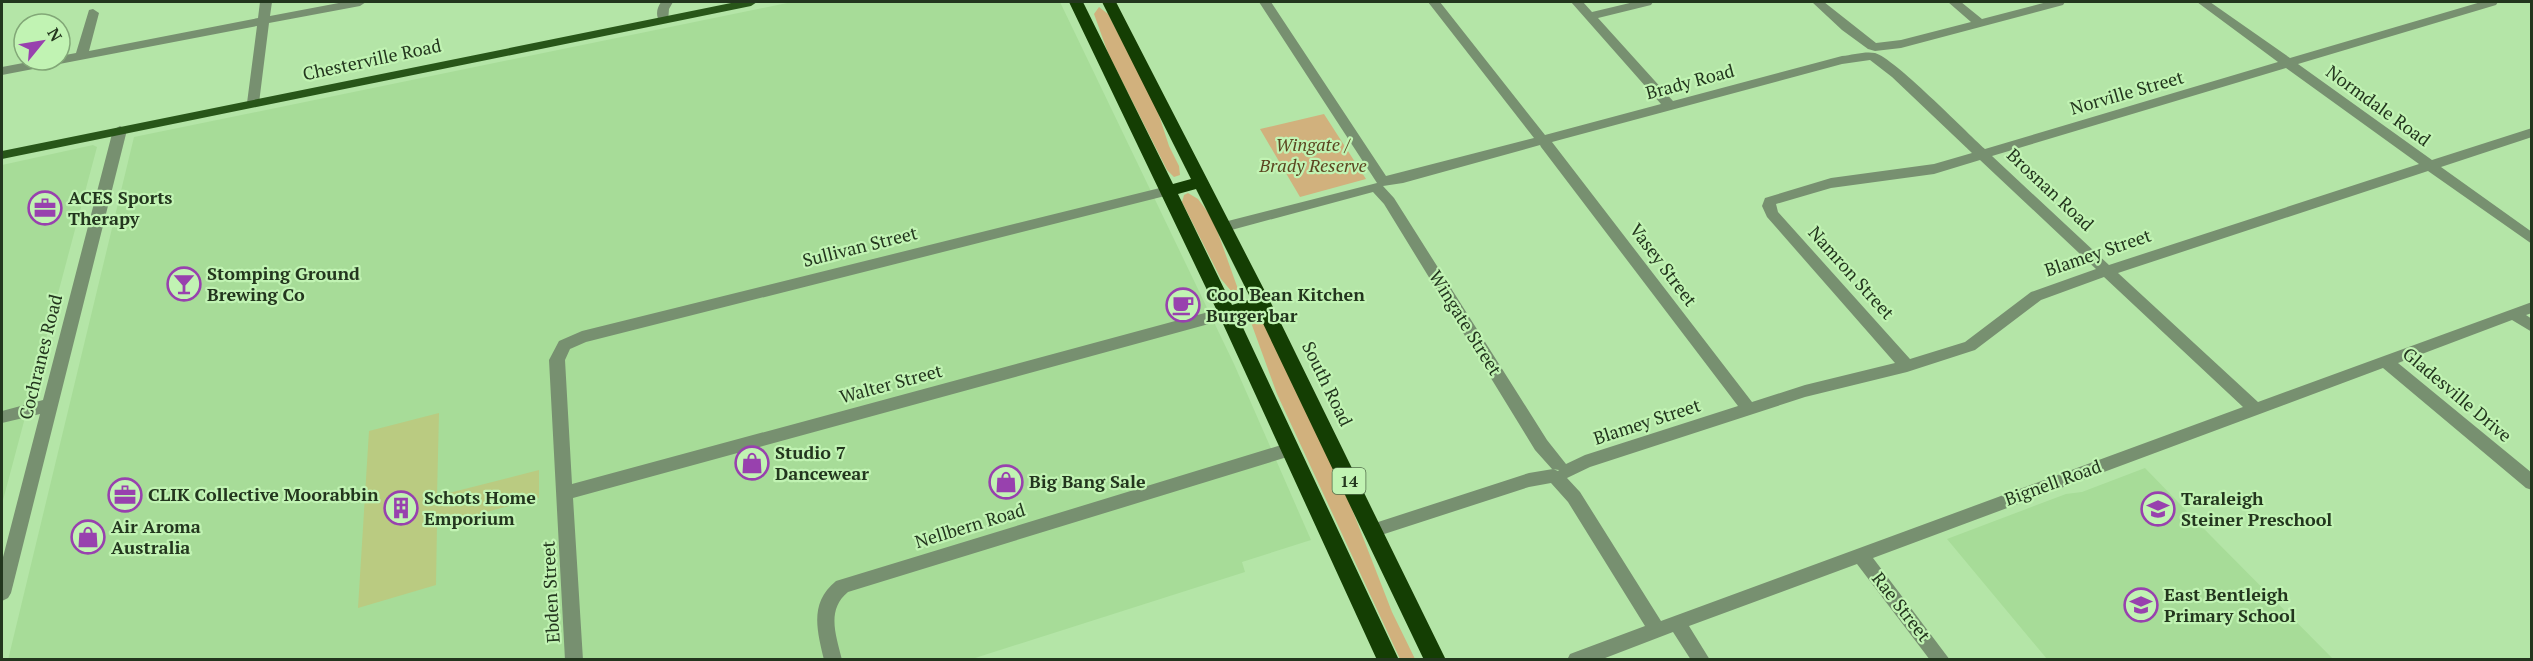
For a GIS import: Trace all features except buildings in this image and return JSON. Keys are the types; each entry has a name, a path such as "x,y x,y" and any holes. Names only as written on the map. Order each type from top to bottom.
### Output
{"highway":[{"path":"1078,5 1110,2"},
{"name":"South Road","path":"1110,2 1262,303 1430,654"},
{"name":"14","path":"1078,5 1291,448 1388,660"},
{"path":"1168,190 1202,182"},
{"path":"1227,313 1262,303"}],"main road":[{"name":"Chesterville Road","path":"2,155 751,2"}],"street":[{"path":"253,103 266,2"},
{"path":"72,58 360,2"},
{"path":"664,19 663,7 667,2"},
{"name":"Wingate Street","path":"1265,2 1657,630"},
{"name":"Vasey Street","path":"1434,2 1749,409"},
{"path":"1577,2 1670,106"},
{"path":"1590,16 1647,2"},
{"name":"Brosnan Road","path":"1818,2 2255,409"},
{"path":"1954,2 1980,23"},
{"name":"Brady Road","path":"1224,227 2059,2"},
{"name":"Normdale Road","path":"2204,2 2532,239"},
{"name":"Norville Street","path":"1769,204 1774,199 1831,183 1922,172 2492,2"},
{"path":"81,56 93,13"},
{"name":"Cochranes Road","path":"2,593 120,130"},
{"name":"Blamey Street","path":"1372,531 1805,391 1907,366 1970,346 2042,293 2532,132"},
{"name":"Sullivan Street","path":"564,345 582,337 1168,190"},
{"name":"Namron Street","path":"1769,204 1772,214 1907,366"},
{"name":"Bignell Road","path":"1576,660 2532,307"},
{"name":"Walter Street","path":"565,493 1227,313"},
{"path":"2513,313 2532,327"},
{"name":"Ebden Street","path":"564,345 557,360 574,660"},
{"name":"Gladesville Drive","path":"2385,361 2532,483"},
{"path":"2,417 49,405"},
{"name":"Nellbern Road","path":"832,660 824,606 830,595 842,586 1291,448"},
{"name":"Rae Street","path":"1860,554 1941,660"},
{"path":"1677,622 1701,660"}],"shaded area":[{"path":"792,2 1060,2 1234,364 1311,540 1242,562 1245,572 972,659 8,660 134,137"},
{"path":"93,145 97,147 2,504 2,165"},
{"name":"East Bentleigh Primary School","path":"2145,468 2333,659 2047,659 1947,539 2066,494 2082,492"}],"green space":[{"path":"1099,7 1108,14 1156,106 1169,146 1179,166 1180,175 1174,177 1167,170 1108,53 1094,14"},
{"name":"Wingate / Brady Reserve","path":"1324,114 1366,179 1300,197 1260,129"},
{"path":"1188,193 1198,199 1213,219 1239,292 1232,292 1221,279 1182,202 1184,195"},
{"path":"1255,315 1262,320 1343,486 1392,612 1415,659 1400,659 1277,394 1249,317"}],"place":[{"name":"ACES Sports Therapy","path":"45,208"},
{"name":"Stomping Ground Brewing Co","path":"184,284"},
{"name":"Cool Bean Kitchen Burger bar","path":"1183,305"},
{"name":"Studio 7 Dancewear","path":"752,463"},
{"name":"Big Bang Sale","path":"1006,482"},
{"name":"CLIK Collective Moorabbin","path":"125,495"},
{"name":"Schots Home Emporium","path":"401,508"},
{"name":"Taraleigh Steiner Preschool","path":"2158,509"},
{"name":"Air Aroma Australia","path":"88,537"},
{"name":"East Bentleigh Primary School","path":"2141,605"}]}
